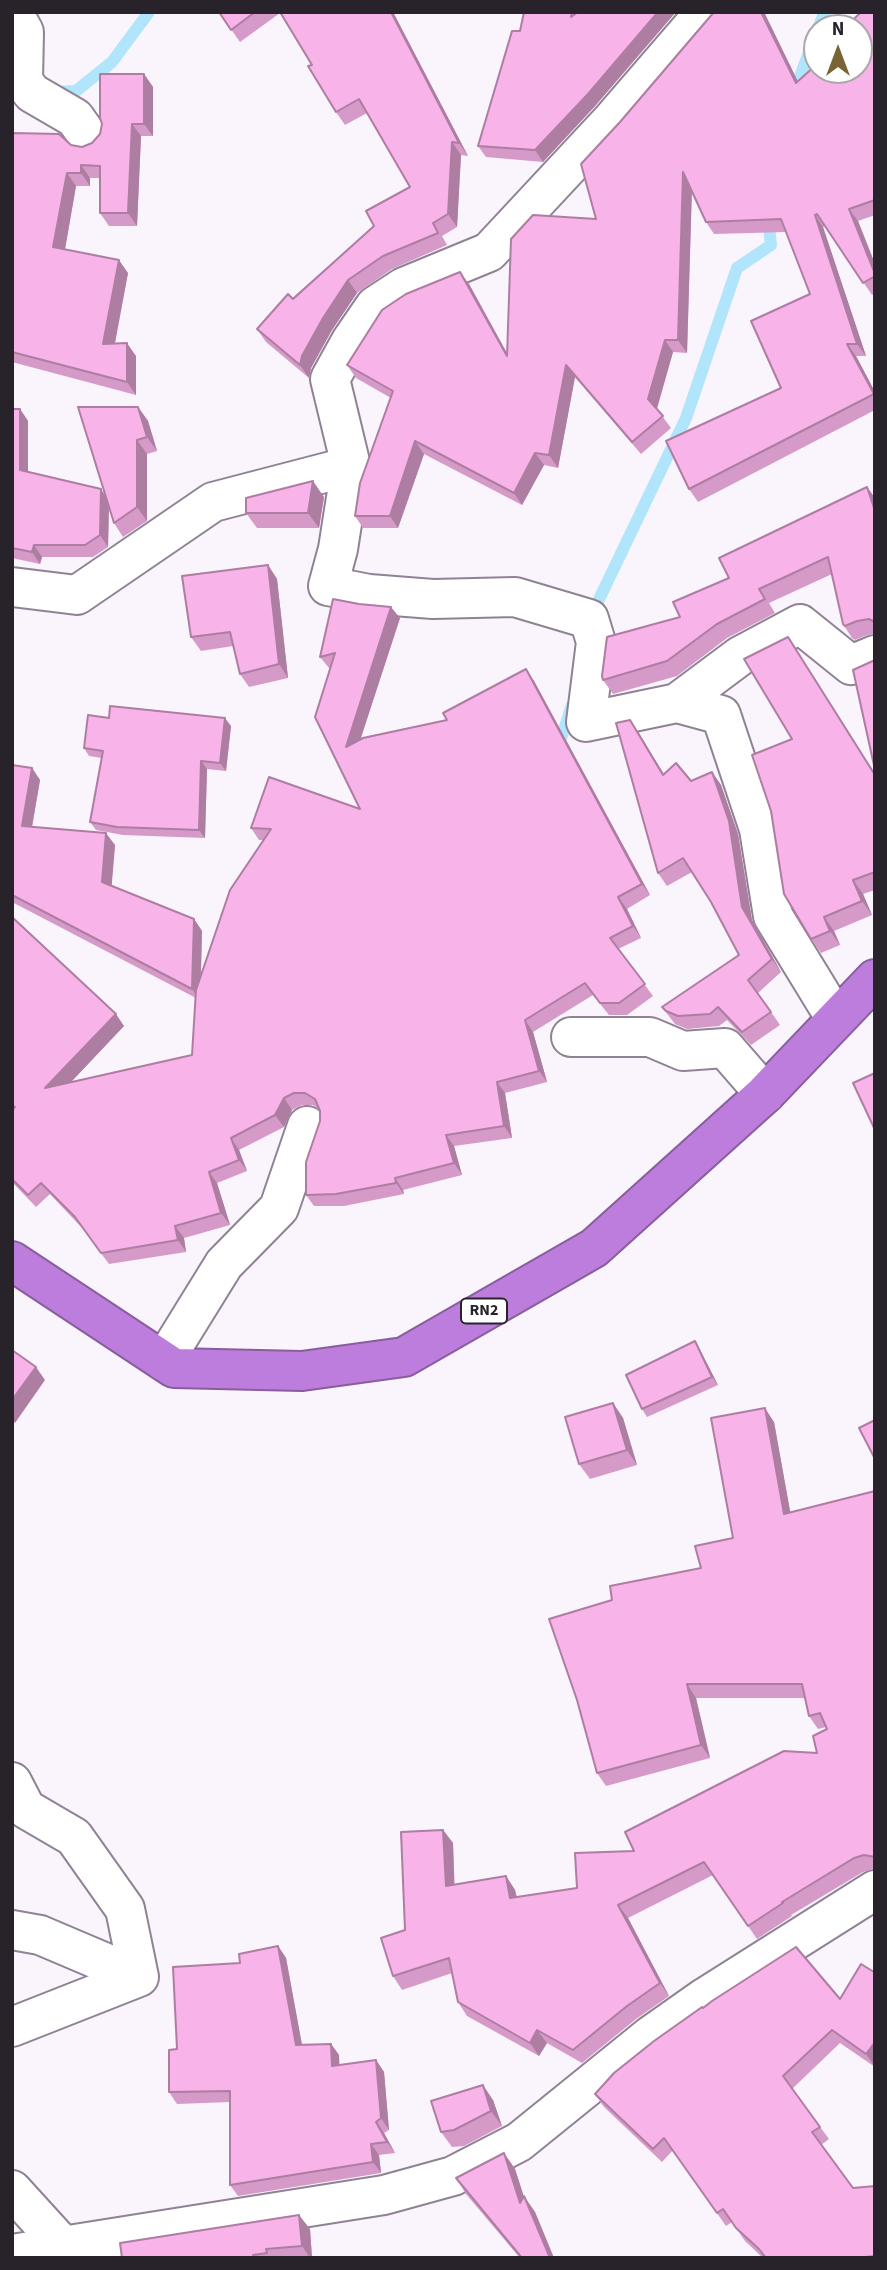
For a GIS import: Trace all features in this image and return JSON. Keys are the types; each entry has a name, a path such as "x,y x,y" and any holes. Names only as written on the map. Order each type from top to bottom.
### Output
{"highway":[{"name":"RN2","path":"12,1261 174,1368 302,1371 404,1357 594,1248 765,1094 875,979"}],"street":[{"path":"13,12 24,32 23,81 32,93 75,118 89,138"},
{"path":"705,12 612,120 489,251 404,287 375,306 351,341 330,379 351,466 338,549 328,586 369,594 433,599 515,597 589,619 597,642 586,722 677,703 740,656 800,624 850,665 875,655"},
{"path":"12,587 77,595 213,502 351,466"},
{"path":"677,703 721,715 759,829 773,916 836,1019"},
{"path":"571,1037 650,1037 683,1051 725,1048 765,1094"},
{"path":"164,1361 224,1264 279,1208 307,1126"},
{"path":"12,1782 26,1809 74,1837 125,1909 139,1977"},
{"path":"12,2254 384,2195 453,2176 519,2142 650,2036 704,1998 875,1890"},
{"path":"12,1930 40,1935 139,1977"},
{"path":"12,2027 139,1977"},
{"path":"12,2190 63,2246"}],"building":[{"path":"219,12 255,12 231,30"},
{"path":"280,12 391,12 459,143 452,142 448,214 433,223 438,233 383,256 348,280 323,318 302,356 300,365 257,329 288,294 293,299 374,226 366,211 410,187 359,99 336,112"},
{"path":"524,12 572,12 571,17 578,12 658,12 588,94 535,150 478,146 512,31 520,31"},
{"path":"714,12 761,12 796,83 803,77 803,84 873,84 873,14 859,14 875,12 875,200 849,209 875,276 863,283 817,214 815,215 857,344 847,344 874,394 689,489 666,441 781,388 751,321 810,294 781,219 706,222 683,172 678,340 665,340 648,399 663,416 632,442 566,365 549,455 535,453 514,493 415,441 390,516 355,516 360,483 393,391 347,365 382,310 406,294 460,272 507,356 511,239 533,215 596,219 581,164"},
{"path":"100,74 144,74 144,124 132,124 128,213 100,213 100,166 81,165 81,173 67,173 53,247 119,260 103,344 127,343 127,382 12,352 12,133 59,134 71,145 82,147 92,143 100,134 102,124"},
{"path":"78,407 138,407 147,437 137,440 137,507 114,523"},
{"path":"12,409 20,409 20,470 101,489 100,535 85,545 34,545 32,552 12,548"},
{"path":"313,481 308,513 246,513 246,498"},
{"path":"867,487 875,511 875,622 869,619 845,626 843,624 828,557 759,589 765,599 717,624 667,661 603,680 607,637 680,617 673,602 729,578 719,558"},
{"path":"268,565 279,664 240,674 230,632 191,637 182,576"},
{"path":"333,599 391,607 346,747 363,738 447,720 443,713 526,669 642,884 618,897 633,926 610,938 645,984 619,1003 600,1003 585,983 525,1020 539,1071 497,1082 504,1126 446,1135 454,1163 395,1178 396,1183 336,1194 306,1195 306,1162 320,1121 320,1111 315,1099 305,1093 294,1093 284,1098 275,1115 231,1138 239,1160 209,1172 221,1213 175,1226 178,1240 101,1253 75,1217 41,1183 28,1195 12,1179 12,1110 15,1107 12,1105 12,917 116,1014 45,1088 192,1055 196,990 230,890 271,829 251,828 269,777 360,809 315,717 335,653 320,657"},
{"path":"788,637 875,775 875,872 853,880 862,901 824,917 830,931 811,939 784,894 771,811 752,755 792,739 744,659"},
{"path":"875,660 875,770 853,670"},
{"path":"110,706 225,718 220,763 201,761 199,830 117,827 90,822 103,751 84,748 88,715 109,718"},
{"path":"630,720 663,775 676,763 691,781 712,772 729,821 742,907 772,959 748,980 771,1012 742,1032 718,1007 710,1014 678,1016 662,1007 739,955 711,902 683,858 658,873 616,723"},
{"path":"12,765 32,768 22,826 106,833 102,882 194,919 192,989 12,895"},
{"path":"875,1073 875,1130 853,1083"},
{"path":"695,1341 712,1377 642,1409 626,1375"},
{"path":"12,1350 36,1367 12,1400"},
{"path":"613,1403 627,1450 579,1464 565,1417"},
{"path":"765,1408 784,1514 875,1491 875,1857 864,1855 854,1858 748,1926 704,1862 618,1905 660,1983 573,2050 537,2030 530,2043 458,2002 449,1958 393,1976 381,1938 405,1930 401,1832 443,1830 446,1886 506,1876 510,1898 577,1888 575,1853 634,1851 625,1832 784,1751 817,1753 813,1736 827,1729 820,1713 809,1716 802,1684 687,1684 701,1745 597,1773 577,1700 549,1619 612,1600 610,1586 701,1568 695,1546 733,1538 711,1418"},
{"path":"875,1420 875,1459 859,1428"},
{"path":"278,1946 296,2045 331,2044 332,2066 376,2060 381,2118 376,2122 387,2142 371,2144 373,2162 230,2185 230,2091 169,2092 169,2050 177,2049 173,1967 240,1963 239,1954"},
{"path":"796,1947 840,1999 861,1964 874,1972 875,1970 875,2042 866,2054 832,2030 783,2076 820,2127 812,2132 853,2188 875,2186 875,2256 766,2258 736,2228 723,2209 717,2213 664,2138 653,2149 595,2094 614,2073 654,2041"},
{"path":"483,2085 491,2111 454,2130 441,2132 431,2101"},
{"path":"504,2153 520,2203 524,2196 550,2258 522,2258 456,2178"},
{"path":"299,2215 302,2246 266,2249 267,2253 253,2255 254,2258 122,2258 120,2243"}],"waterway":[{"path":"51,92 76,91 112,62 149,12"},
{"path":"793,96 803,68"},
{"path":"591,616 686,418 737,268 771,245 768,217"},
{"path":"558,748 572,705"}]}
